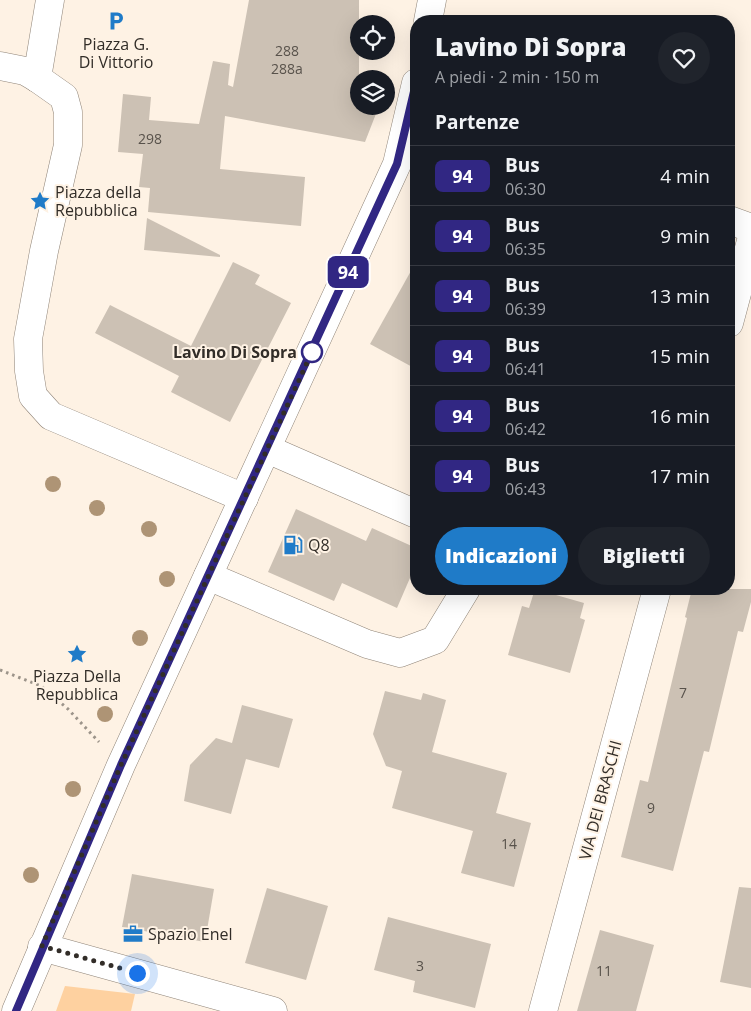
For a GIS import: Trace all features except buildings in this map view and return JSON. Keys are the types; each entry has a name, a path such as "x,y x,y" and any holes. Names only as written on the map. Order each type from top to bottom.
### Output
{"street":[{"path":"37,78 50,0"},
{"path":"429,15 432,0"},
{"path":"0,66 25,71 37,78 64,97 68,112 68,137 28,339 29,371 33,396 51,416 244,498"},
{"path":"16,1011 42,946 121,765 397,164 410,118"},
{"path":"735,222 751,228"},
{"path":"735,301 751,241"},
{"path":"267,449 410,511"},
{"path":"208,576 367,644 400,653 435,640 462,595"},
{"name":"VIA DEI BRASCHI","path":"543,1011 655,595"},
{"path":"42,946 273,1011"}],"path":[{"path":"0,670 40,686 68,709 104,747"}],"shaded area":[{"path":"65,986 135,994 131,1011 56,1011"}],"bus line":[{"name":"94","path":"16,1011 42,946 121,765 397,164 410,115"}],"place":[{"name":"Piazza G. Di Vittorio","path":"116,21"},
{"name":"Piazza della Repubblica","path":"40,201"},
{"name":"Lavino Di Sopra","path":"312,352"},
{"name":"Q8","path":"293,545"},
{"name":"Piazza Della Repubblica","path":"77,654"},
{"name":"Spazio Enel","path":"133,934"}],"route":[{"path":"137,973 42,946 121,765 312,352"}]}
